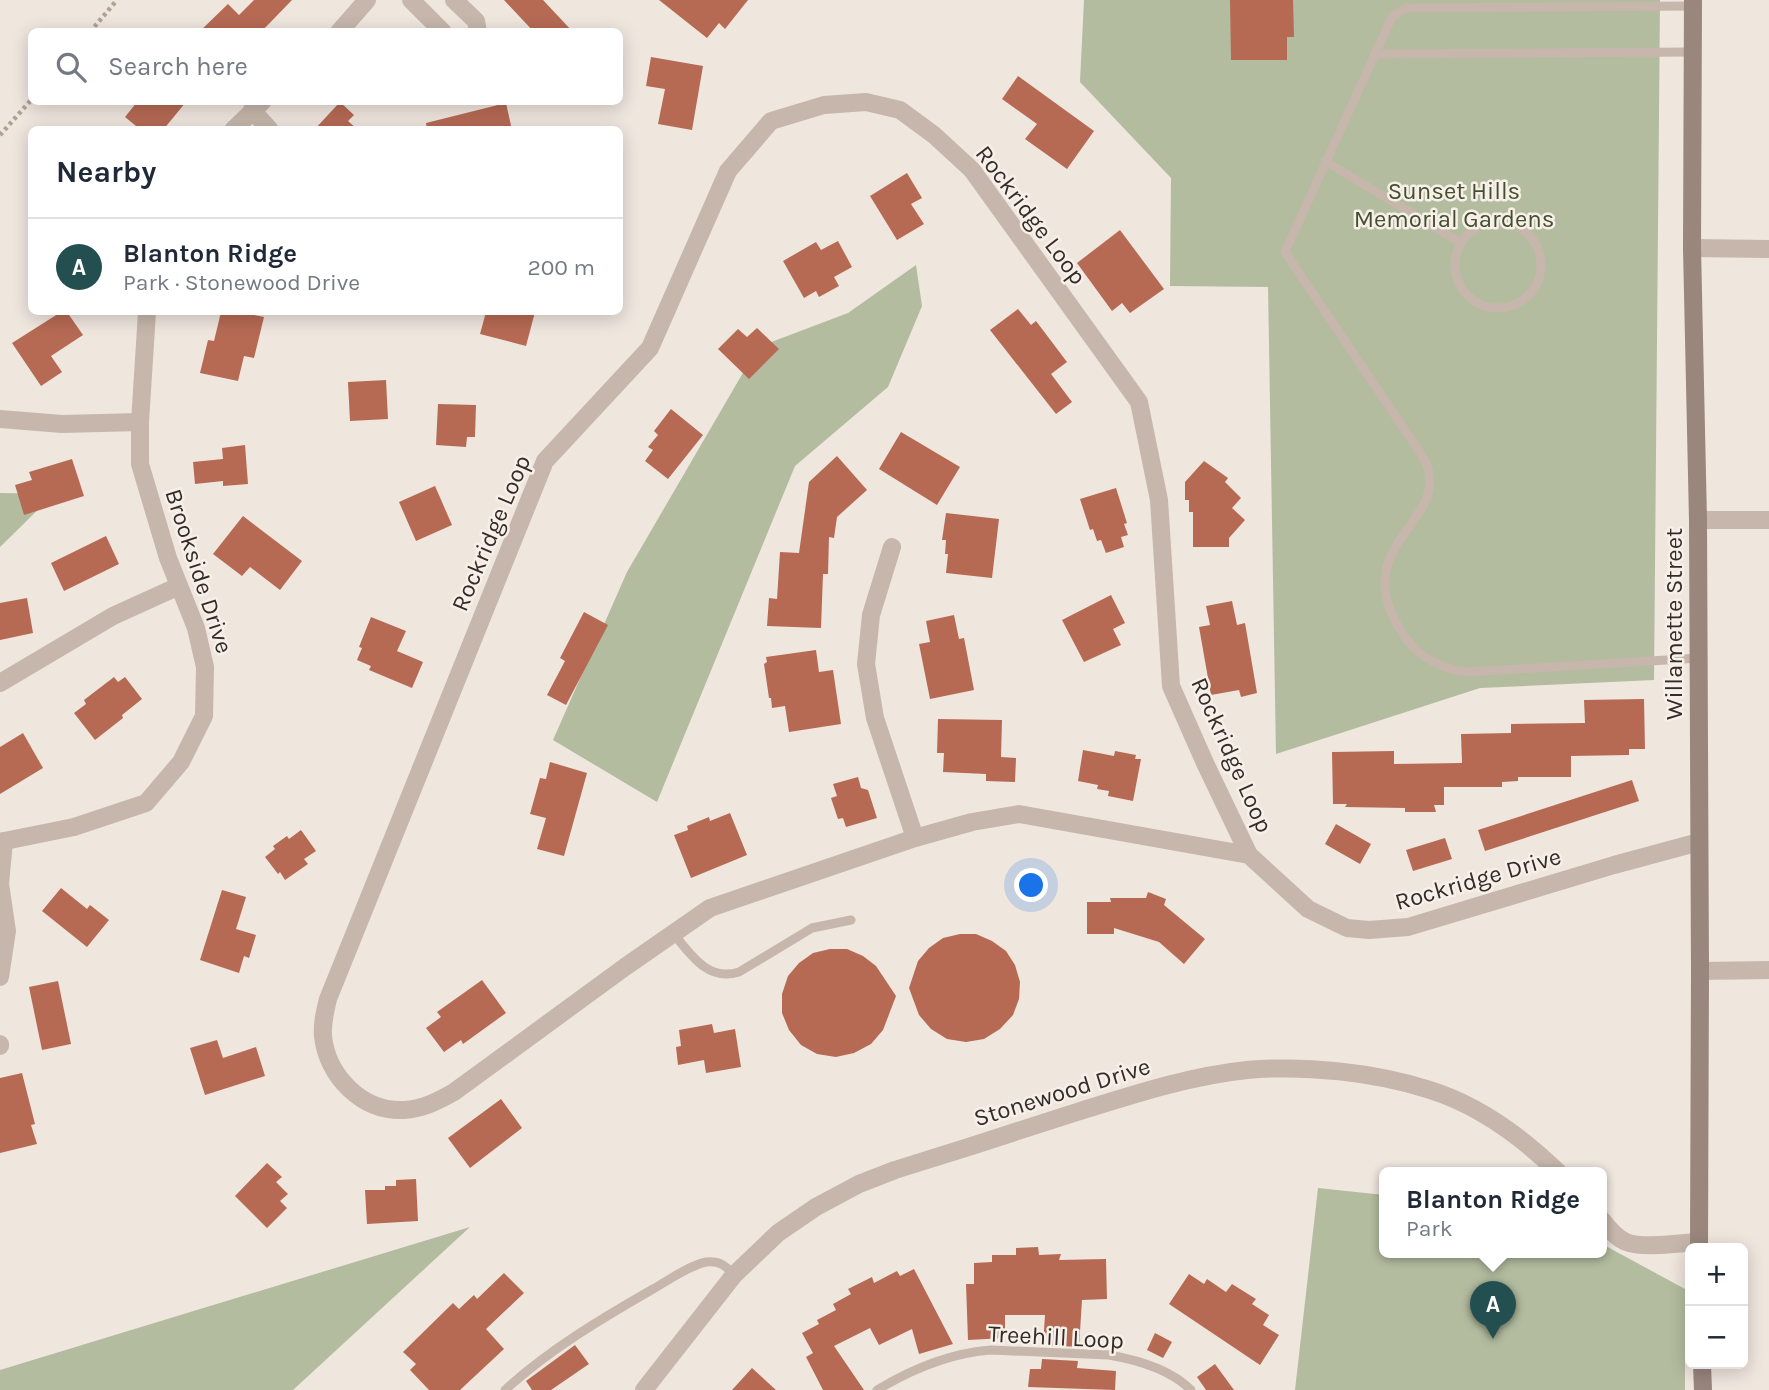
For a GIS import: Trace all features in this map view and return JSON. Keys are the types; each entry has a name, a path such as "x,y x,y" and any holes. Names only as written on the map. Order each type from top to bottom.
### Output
{"main road":[{"name":"Willamette Street","path":"1693,3 1692,248 1699,658 1699,1243"},
{"path":"1702,1369 1703,1390"}],"street":[{"path":"342,28 367,0"},
{"path":"411,0 439,28"},
{"path":"454,0 475,21 477,28"},
{"name":"Rockridge Loop","path":"866,102 900,110 934,135 972,170 1139,402 1159,500 1171,686 1249,855 1019,814 972,822 915,838 722,903 699,915 454,1092 435,1103 402,1110 370,1103 345,1086 334,1070 323,1037 323,1018 328,999 545,461 650,348 728,171 771,121 824,105 866,102"},
{"path":"237,126 257,106 268,126"},
{"path":"1692,248 1769,248"},
{"name":"Brookside Drive","path":"2,841 74,827 146,803 181,762 204,716 205,667 196,628 168,558 140,464 147,315"},
{"path":"0,419 62,424 140,422"},
{"path":"1698,520 1769,520"},
{"path":"892,547 871,615 866,664 875,718 915,838"},
{"path":"0,683 113,616 179,586"},
{"path":"1180,842 1214,840 1225,833 1219,792"},
{"path":"0,977 7,931 0,884 2,841"},
{"name":"Rockridge Drive","path":"1249,855 1308,909 1347,928 1369,930 1417,925 1699,842"},
{"path":"1700,971 1769,970"},
{"name":"Stonewood Drive","path":"644,1390 734,1275 778,1233 816,1207 871,1179 1135,1094 1191,1079 1245,1070 1291,1068 1346,1073 1430,1090 1467,1105 1499,1125 1553,1167"},
{"path":"1607,1226 1627,1242 1644,1245 1685,1245"}],"lane":[{"path":"1693,3 1406,8 1392,17 1284,252 1423,457 1430,472 1427,501 1390,554 1384,578 1389,608 1408,642 1433,662 1455,671 1699,658"},
{"path":"1374,54 1693,52"},
{"path":"1325,161 1461,243"},
{"path":"1495,222 1521,228 1538,248 1541,262 1535,288 1526,298 1514,305 1488,306 1476,301 1466,293 1459,282 1455,268 1461,243 1470,232 1481,225 1495,222"},
{"path":"673,933 694,959 709,971 730,975 812,928 851,920"},
{"path":"505,1390 557,1347 685,1271 707,1262 716,1262 734,1275"},
{"name":"Treehill Loop","path":"877,1390 931,1363 965,1353 991,1350 1128,1358 1168,1373 1191,1390"}],"path":[{"path":"93,28 117,0"},
{"path":"0,135 28,104"}],"green space":[{"name":"Sunset Hills Memorial Gardens","path":"1084,0 1660,0 1654,680 1480,688 1276,754 1268,287 1170,286 1171,178 1080,82"},
{"path":"916,265 922,306 888,387 795,466 657,802 553,740 627,572 758,347 848,313"},
{"path":"0,493 54,494 0,547"},
{"path":"1318,1188 1379,1194 1379,1258 1607,1258 1607,1247 1685,1289 1685,1390 1295,1390"},
{"path":"470,1227 293,1390 0,1390 0,1370"}],"building":[{"path":"254,0 292,0 265,28 203,28 228,4 239,15"},
{"path":"504,0 543,0 569,28 530,28"},
{"path":"659,0 748,0 725,29 719,23 707,38"},
{"path":"1230,0 1293,0 1294,37 1287,37 1287,60 1231,60"},
{"path":"651,57 703,66 692,130 658,124 665,89 646,86"},
{"path":"1018,76 1094,131 1067,169 1025,139 1037,124 1002,99"},
{"path":"135,105 184,105 166,126 136,126 125,117"},
{"path":"337,105 343,105 354,115 348,121 354,126 318,126"},
{"path":"506,105 511,126 426,126 426,123"},
{"path":"907,173 922,198 911,204 924,224 897,240 870,196"},
{"path":"1120,230 1164,289 1130,313 1122,303 1112,311 1077,263"},
{"path":"838,241 852,267 834,277 839,286 819,297 816,291 804,298 783,261 816,242 821,250"},
{"path":"1018,309 1031,325 1036,321 1067,362 1051,374 1072,402 1056,414 990,330"},
{"path":"56,315 69,315 83,335 51,356 62,372 41,386 12,343"},
{"path":"220,315 264,317 254,358 244,356 238,381 200,373 208,340 214,341"},
{"path":"485,315 534,315 526,346 480,334"},
{"path":"757,328 779,349 749,379 718,349 738,329 747,337"},
{"path":"386,380 388,419 350,421 348,382"},
{"path":"438,404 476,405 475,437 467,437 466,447 436,445"},
{"path":"671,409 703,435 668,479 645,461 653,450 648,447 658,435 654,431"},
{"path":"901,432 960,467 937,505 879,469"},
{"path":"245,445 248,484 223,486 223,481 195,484 193,462 223,459 222,448"},
{"path":"837,456 867,490 837,517 834,538 829,537 828,574 823,574 821,628 767,626 769,598 777,599 780,552 799,553 809,482"},
{"path":"72,459 84,496 24,515 15,485 32,480 29,472"},
{"path":"1204,461 1228,478 1225,482 1241,498 1232,508 1245,520 1229,538 1229,547 1193,547 1193,512 1189,512 1189,500 1185,500 1185,482"},
{"path":"435,486 452,525 416,541 399,502"},
{"path":"1116,488 1128,535 1121,537 1124,547 1106,553 1101,540 1097,541 1093,529 1090,530 1080,499"},
{"path":"946,513 999,519 992,578 946,573 948,554 945,554 946,540 942,540"},
{"path":"243,516 302,561 280,590 250,567 242,576 213,554"},
{"path":"106,536 119,564 64,591 51,563"},
{"path":"1111,595 1125,623 1113,629 1121,645 1084,662 1062,620"},
{"path":"27,598 33,633 0,640 0,603"},
{"path":"1232,601 1237,625 1245,623 1257,693 1241,697 1239,690 1211,695 1199,627 1210,625 1206,606"},
{"path":"584,612 608,625 566,705 547,695 565,661 560,658"},
{"path":"954,615 959,639 964,638 974,690 930,699 919,644 930,642 926,621"},
{"path":"371,617 406,631 397,651 423,662 412,688 369,670 371,666 357,660 362,648 359,647"},
{"path":"816,650 819,672 833,670 841,724 789,732 785,706 772,708 764,664 767,662 766,657"},
{"path":"114,677 118,682 125,677 142,699 95,740 74,713 86,704 84,700"},
{"path":"1644,699 1645,749 1629,749 1629,755 1571,756 1571,777 1518,777 1518,781 1502,782 1502,787 1444,787 1444,805 1434,805 1436,812 1405,812 1405,808 1345,807 1347,804 1333,804 1332,752 1394,751 1394,764 1462,763 1461,734 1511,733 1511,724 1585,723 1584,700"},
{"path":"938,719 1002,720 1001,757 1016,758 1015,782 986,781 986,774 943,772 944,753 937,753"},
{"path":"23,733 43,768 0,794 0,747"},
{"path":"1083,750 1114,756 1115,751 1136,755 1135,759 1141,759 1133,801 1108,796 1109,791 1097,789 1098,785 1078,781"},
{"path":"550,762 587,773 564,856 537,849 546,818 530,814 540,778 546,779"},
{"path":"858,777 861,788 868,790 877,818 846,827 843,818 838,819 831,798 837,796 833,784"},
{"path":"1632,780 1639,801 1485,851 1478,830"},
{"path":"730,813 747,855 691,878 674,835 709,817 710,821"},
{"path":"1336,824 1371,844 1360,864 1325,844"},
{"path":"301,830 316,851 304,859 308,864 285,880 265,857 275,849 273,846"},
{"path":"1445,838 1452,859 1413,871 1406,850"},
{"path":"61,888 87,909 90,905 109,920 87,947 42,911"},
{"path":"222,890 246,897 236,929 256,935 249,958 244,956 239,973 200,960"},
{"path":"1148,892 1166,899 1164,905 1205,939 1184,964 1159,942 1114,928 1114,934 1087,934 1087,902 1111,902 1110,898 1146,898"},
{"path":"976,934 1006,951 1015,965 1020,982 1019,999 1013,1015 1000,1029 984,1039 966,1042 947,1039 931,1029 919,1015 909,988 918,961 929,948 943,938"},
{"path":"847,949 863,956 876,966 896,996 883,1030 871,1044 854,1053 836,1057 817,1054 801,1045 789,1030 782,1013 782,994 788,976 799,963 813,953"},
{"path":"482,980 506,1013 463,1044 461,1040 444,1052 426,1028 441,1017 437,1012"},
{"path":"58,981 71,1044 42,1050 29,987"},
{"path":"712,1024 714,1033 735,1029 741,1067 706,1073 704,1060 678,1065 676,1047 681,1046 679,1030"},
{"path":"217,1040 223,1058 256,1047 265,1076 205,1095 190,1048"},
{"path":"22,1073 35,1124 31,1125 37,1144 0,1153 0,1078"},
{"path":"501,1099 522,1128 470,1168 448,1138"},
{"path":"267,1163 282,1177 276,1182 288,1194 280,1201 287,1208 267,1228 235,1196"},
{"path":"416,1179 418,1221 367,1224 365,1190 385,1190 385,1186 396,1186 396,1180"},
{"path":"1038,1247 1039,1255 1061,1254 1059,1260 1106,1259 1107,1299 1082,1300 1079,1347 1043,1345 1045,1315 1005,1315 1005,1338 968,1340 966,1284 974,1284 974,1263 992,1262 992,1255 1016,1255 1016,1248"},
{"path":"914,1269 953,1344 919,1354 912,1329 879,1345 870,1328 834,1346 864,1390 823,1390 806,1357 813,1353 802,1333 819,1324 817,1320 836,1310 833,1304 851,1294 848,1289 872,1277 874,1283 897,1271 900,1276"},
{"path":"504,1273 524,1293 486,1329 504,1349 460,1390 429,1390 410,1370 416,1364 403,1352 453,1303 459,1309 474,1295 477,1299"},
{"path":"1189,1274 1204,1284 1207,1279 1226,1292 1232,1284 1256,1299 1252,1304 1269,1315 1263,1325 1279,1335 1260,1365 1169,1304"},
{"path":"1155,1333 1172,1342 1163,1358 1147,1350"},
{"path":"575,1345 589,1364 551,1390 532,1390 526,1381"},
{"path":"1042,1359 1078,1361 1077,1368 1116,1371 1115,1390 1028,1387 1030,1369 1041,1369"},
{"path":"1215,1364 1234,1390 1206,1390 1197,1377"},
{"path":"752,1368 776,1390 732,1390"}],"place":[{"name":"Blanton Ridge","path":"1493,1339"}]}
